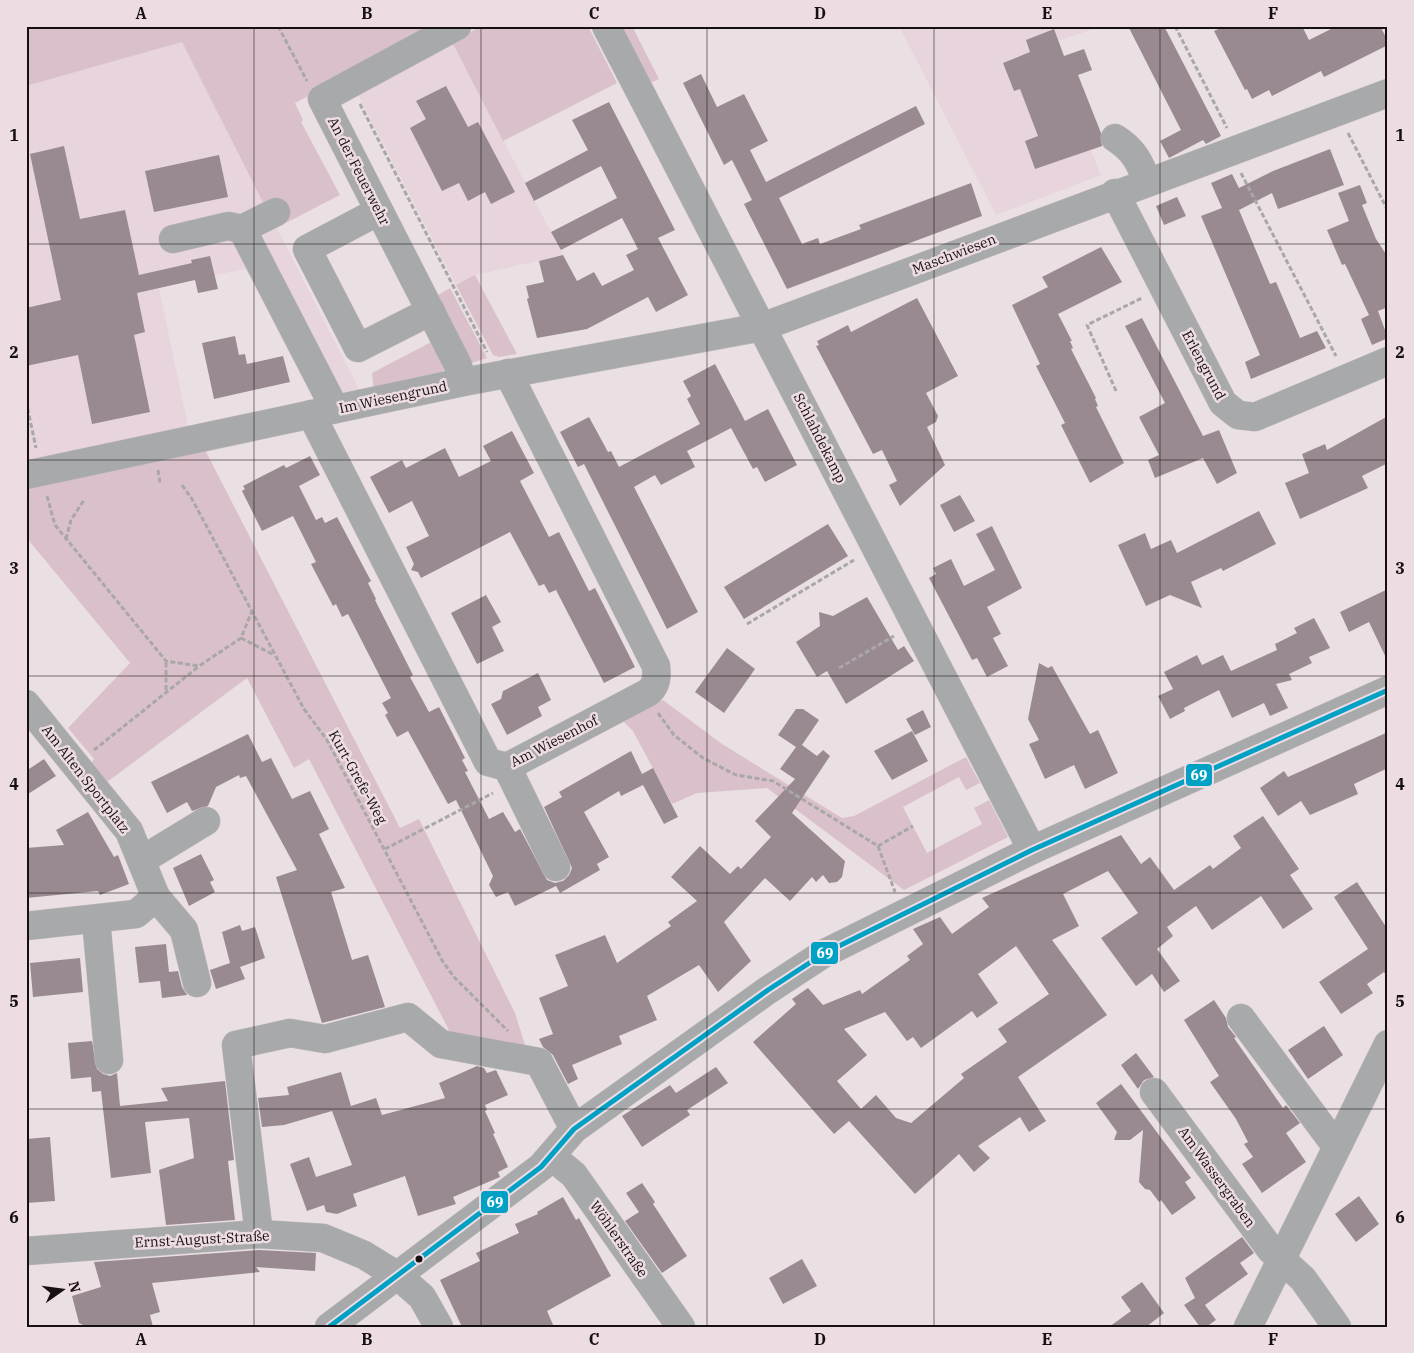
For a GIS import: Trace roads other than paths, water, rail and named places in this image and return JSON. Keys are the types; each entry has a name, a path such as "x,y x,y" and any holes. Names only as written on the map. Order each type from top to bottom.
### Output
{"street":[{"name":"An der Feuerwehr","path":"457,26 322,98 457,363 463,382"},
{"name":"Schlahdekamp","path":"606,26 1032,850"},
{"name":"Maschwiesen","path":"762,327 1115,193 1236,151 1388,93"},
{"path":"1115,138 1131,150 1139,162 1147,182"},
{"name":"Erlengrund","path":"1115,193 1223,403 1238,415 1255,418 1388,361"},
{"path":"380,211 307,249 358,348 431,311"},
{"path":"174,239 228,226 242,229 276,212"},
{"name":"Am Wiesenhof","path":"242,229 323,412 488,762 511,774 649,692 654,687 657,678 656,666 498,365"},
{"name":"Im Wiesengrund","path":"34,473 463,382 498,365 762,327"},
{"path":"329,1327 541,1167 574,1129 768,990 823,954 1032,850 1388,690"},
{"name":"Am Alten Sportplatz","path":"26,704 129,831 156,897 184,930 197,983"},
{"path":"511,774 556,867"},
{"path":"142,860 206,821"},
{"path":"26,926 96,920 136,914 156,897"},
{"path":"96,920 109,1060"},
{"path":"259,1234 236,1044 290,1034 325,1040 408,1017 441,1044 538,1062 574,1129"},
{"path":"1241,1018 1330,1138 1339,1143"},
{"path":"1248,1327 1388,1044"},
{"name":"Am Wassergraben","path":"1154,1092 1270,1250 1303,1279 1337,1327"},
{"name":"Wöhlerstraße","path":"551,1156 574,1175 681,1327"},
{"name":"Ernst-August-Straße","path":"26,1251 259,1234 323,1238 364,1255 398,1276 422,1297 439,1327"}]}
